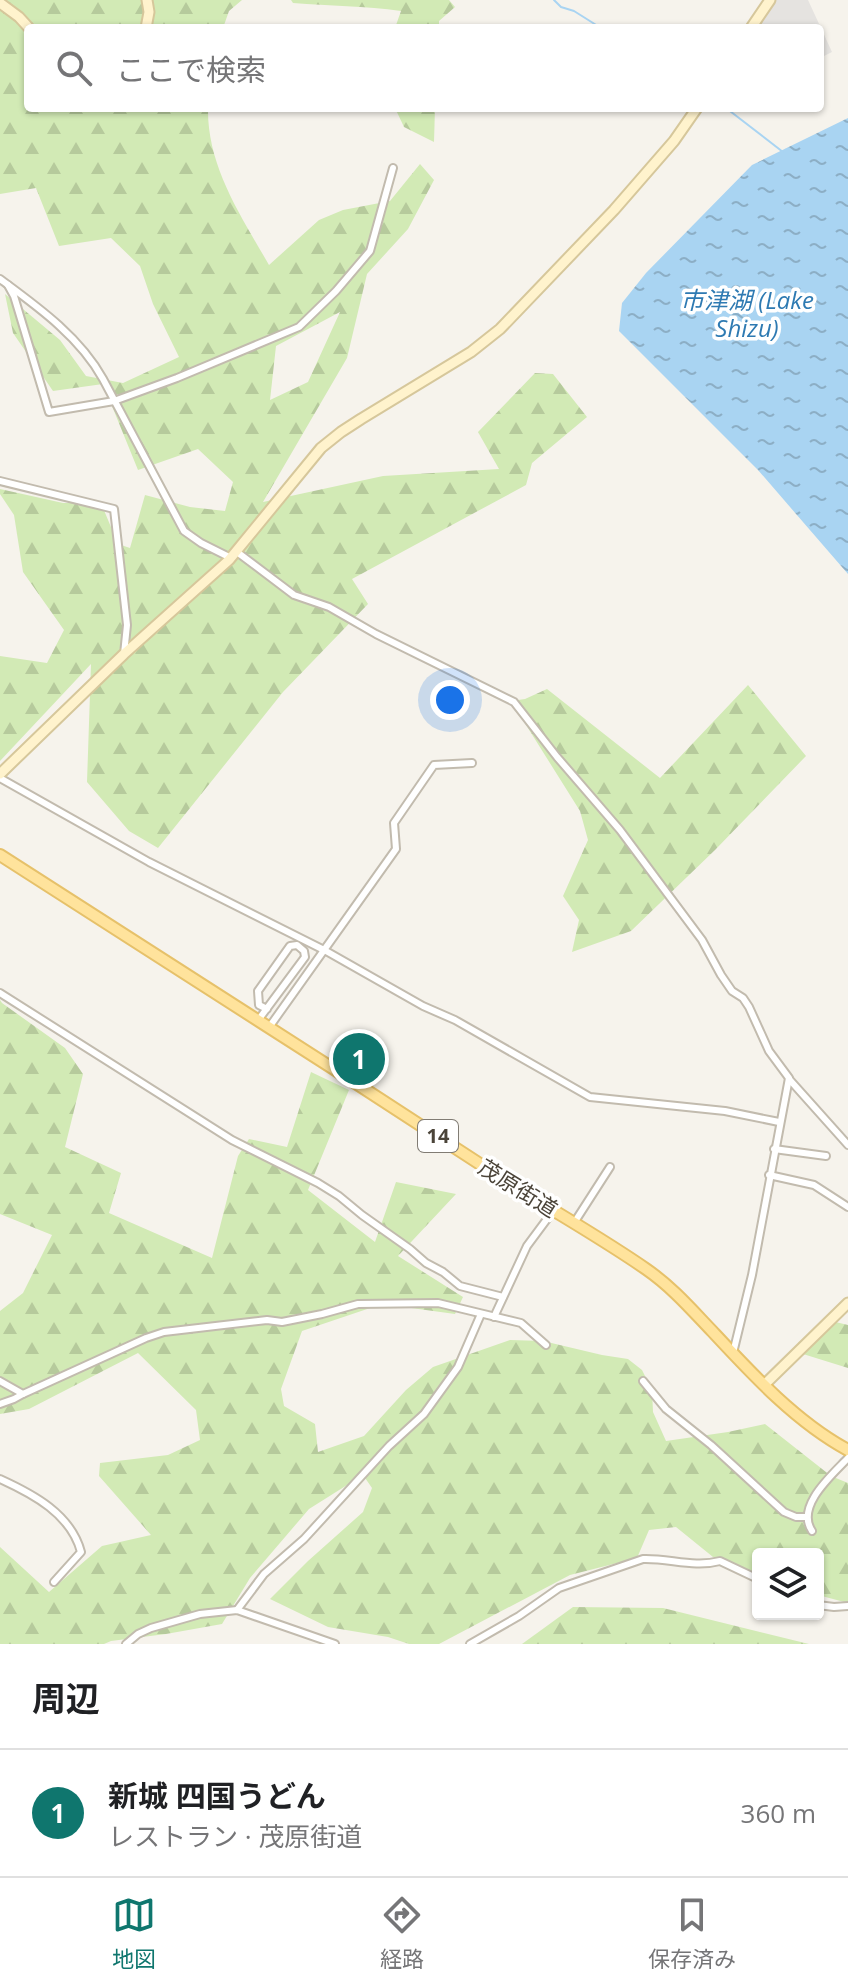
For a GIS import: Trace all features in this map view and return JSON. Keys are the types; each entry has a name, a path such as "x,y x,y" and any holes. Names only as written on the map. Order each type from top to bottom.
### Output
{"main road":[{"name":"茂原街道","path":"0,855 647,1270 672,1288 733,1353 804,1421 848,1450"}],"street":[{"path":"147,0 147,24"},
{"path":"754,24 770,0"},
{"path":"0,3 25,24"},
{"path":"694,112 674,141 614,210 500,329 471,352 331,440 304,467 234,555 124,654 0,776 149,862 326,951 590,1097 725,1111 779,1122"},
{"path":"8,285 49,412 114,401 299,327 336,291 370,251 393,168"},
{"path":"0,279 79,343 93,360 184,531 201,543 234,555 294,595 329,607 376,634 514,702 620,830 702,940 732,991 743,998 769,1051 848,1145"},
{"path":"0,481 114,509 127,625 124,654"},
{"path":"270,1026 396,849 394,823 434,765 472,763"},
{"path":"259,1019 267,1009 305,957 304,951 297,945 290,946 258,991 259,1005 267,1009"},
{"path":"0,993 232,1140 329,1190 460,1286 503,1297"},
{"path":"733,1353 752,1275 789,1078"},
{"path":"774,1149 826,1156"},
{"path":"574,1223 610,1167"},
{"path":"769,1175 814,1185 848,1207"},
{"path":"494,1317 527,1246 553,1211"},
{"path":"0,1404 164,1332 267,1320 282,1322 358,1304 438,1303 521,1323 546,1345"},
{"path":"765,1384 848,1303"},
{"path":"237,1610 264,1574 304,1539 389,1446 424,1414 458,1367 481,1314"},
{"path":"0,1381 23,1394"},
{"path":"643,1381 666,1409 711,1445 784,1512 807,1517"},
{"path":"812,1531 807,1517 816,1492 848,1458"},
{"path":"0,1479 21,1488 55,1510 79,1543 81,1552 54,1582"},
{"path":"470,1644 559,1588 643,1559 708,1565 720,1561 752,1576"},
{"path":"824,1606 848,1606"},
{"path":"126,1644 151,1628 200,1614 237,1610 335,1644"}],"green space":[{"path":"0,0 242,0 229,11 224,24 24,24 24,112 208,112 219,170 269,265 319,220 343,210 390,201 420,164 434,180 408,229 367,274 347,358 263,502 383,476 499,469 478,432 535,373 553,374 587,417 532,463 526,485 352,579 368,604 283,692 158,848 129,831 87,782 91,664 0,761 0,656 47,663 64,630 23,572 14,515 0,489 63,503 101,503 118,544 130,548 145,495 190,507 225,511 233,482 198,449 138,470 103,384 53,391 13,333 5,294 60,340 86,376 123,383 179,357 153,304 140,266 111,238 59,246 36,188 0,194","holes":["340,312 308,382 270,400 276,346"]},
{"path":"291,0 449,0 455,7 439,24 396,24 401,11 293,3"},
{"path":"397,112 435,112 434,142 404,127"},
{"path":"748,685 806,756 631,931 572,952 579,920 563,896 588,840 580,811 511,701 525,699 547,689 660,778"},
{"path":"0,1000 65,1048 83,1074 65,1147 121,1173 109,1213 212,1258 238,1156 249,1139 287,1147 311,1072 349,1090 308,1190 375,1242 396,1182 456,1194 398,1256 463,1297 455,1314 382,1304 302,1331 281,1389 284,1406 315,1424 318,1452 364,1436 406,1390 433,1367 510,1340 543,1341 628,1359 642,1370 652,1390 653,1412 666,1441 765,1424 831,1476 848,1483 848,1603 824,1597 824,1548 752,1548 752,1573 713,1557 676,1527 649,1530 637,1558 570,1575 439,1644 409,1644 388,1637 328,1627 270,1599 363,1512 372,1488 363,1475 309,1509 250,1578 222,1624 104,1644 0,1644 0,1547 49,1592 102,1546 151,1535 99,1476 100,1463 168,1455 200,1440 196,1410 138,1353 29,1409 0,1414 0,1311 23,1293 52,1235 0,1214"},
{"path":"827,1320 848,1325 848,1368 803,1354 798,1343"},
{"path":"573,1607 663,1608 809,1644 522,1644"}],"shaded area":[{"path":"775,0 808,0 819,24 760,24"},
{"path":"824,35 832,52 824,56"}],"water":[{"name":"市津湖 (Lake Shizu)","path":"848,118 848,574 758,470 619,331 622,303 646,273 752,165"}],"waterway":[{"path":"554,0 561,7 595,24"},
{"path":"731,112 783,152"}],"place":[{"name":"新城 四国うどん","path":"359,1059"}]}
